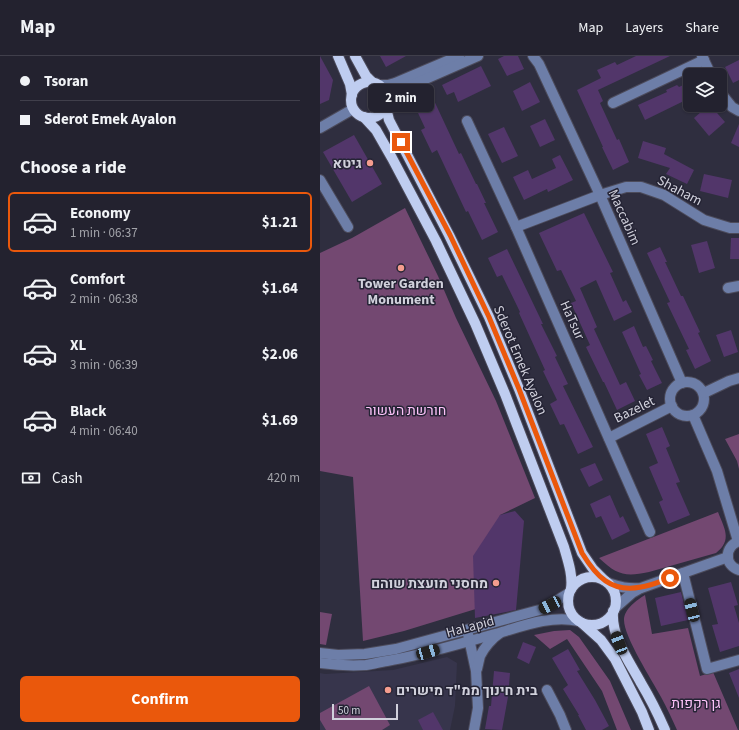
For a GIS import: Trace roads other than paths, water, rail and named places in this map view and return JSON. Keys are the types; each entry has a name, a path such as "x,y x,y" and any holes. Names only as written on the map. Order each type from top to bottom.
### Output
{"main road":[{"path":"338,56 350,84 353,109 364,117 377,117 382,113 386,105 386,93 382,88 366,76 355,56"},
{"path":"352,94 355,89 364,83 376,84"},
{"name":"Sderot Emek Ayalon","path":"386,105 389,120 450,235 489,317 519,389 582,553 593,569 606,582"},
{"name":"Sderot Emek Ayalon","path":"364,117 376,130 392,158 436,241 478,330 528,452 564,547 572,582 570,591"},
{"path":"649,730 642,712 615,659 601,640 573,616 569,608 568,597 570,591 576,583 584,578 599,578 612,588 616,596 613,618 619,643 650,698 665,730"},
{"path":"580,622 587,625 602,623 609,618 614,610"}],"street":[{"path":"376,84 388,85 395,83 459,56"},
{"path":"386,105 398,92 405,88 478,56"},
{"name":"Maccabim","path":"533,56 539,60 682,383"},
{"path":"613,103 703,58 708,68"},
{"path":"727,101 732,107 739,111"},
{"path":"320,128 353,109"},
{"name":"HaTsur","path":"467,121 516,227 650,532"},
{"path":"320,180 348,227"},
{"name":"Shaham","path":"516,227 600,195 626,187 642,186 664,195 704,220 730,228 739,228"},
{"path":"728,288 739,286"},
{"path":"704,393 739,378"},
{"path":"692,382 698,385 704,393 705,400 703,406 699,412 693,415 687,416 676,411 670,401 673,390 682,383 692,382"},
{"name":"Bazelet","path":"609,438 672,406"},
{"path":"693,415 717,471 738,541 733,544 728,552 729,562 732,566 739,570"},
{"path":"614,610 632,593 641,588 728,557"},
{"path":"683,573 707,669 739,660"},
{"path":"606,582 621,588 641,588"},
{"name":"HaLapid","path":"320,652 338,655 365,654 396,649 543,609 570,591"},
{"name":"HaLapid","path":"320,663 334,665 365,665 413,656 548,620 570,619 580,622"},
{"path":"467,630 476,671 478,708 474,730"},
{"path":"476,671 480,657 484,650 498,634 506,630"},
{"path":"547,690 566,730"}],"place":[{"name":"גיטא","path":"370,163"},
{"name":"Tower Garden Monument","path":"401,268"},
{"name":"מחסני מועצת שוהם","path":"496,583"},
{"name":"בית חינוך ממ\"ד מישרים","path":"388,690"}],"park label":[{"name":"חורשת העשור","path":"406,410"},
{"name":"גן רקפות","path":"696,703"}]}
